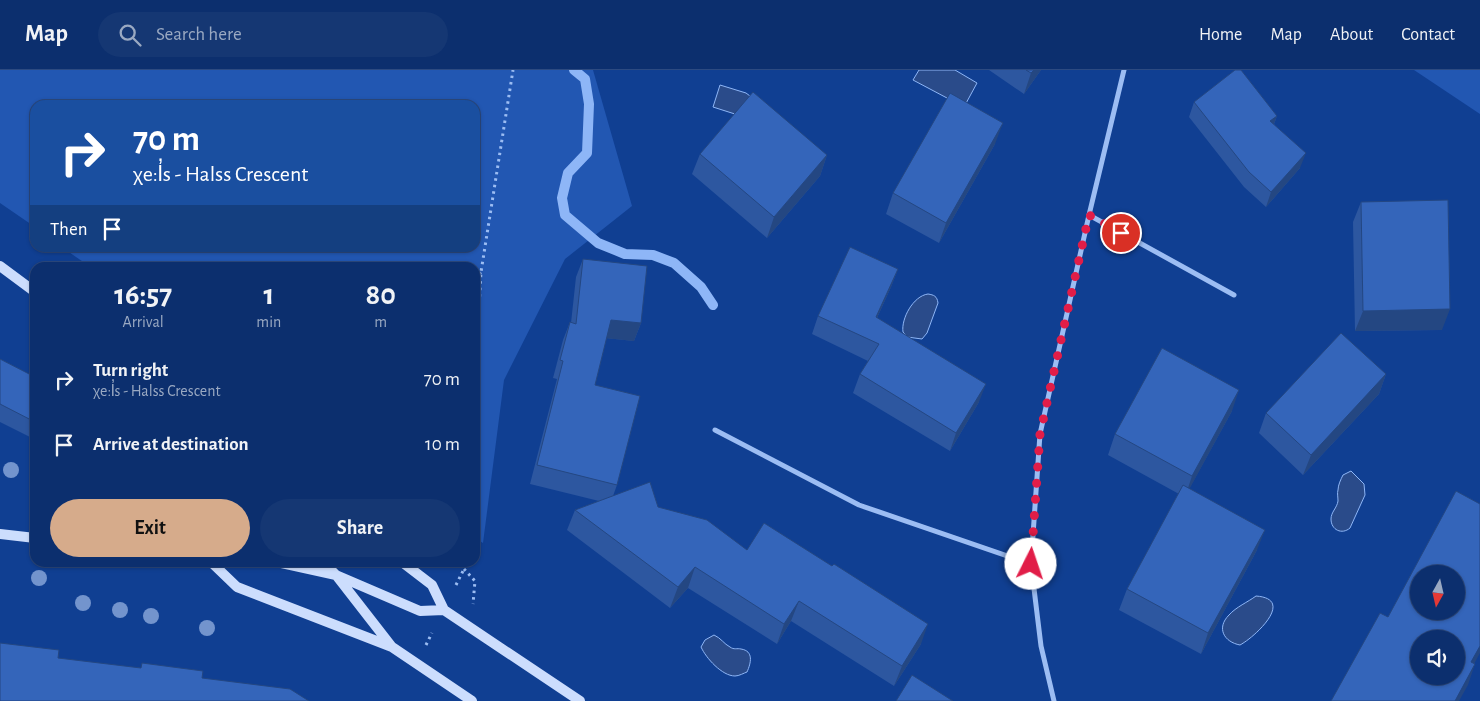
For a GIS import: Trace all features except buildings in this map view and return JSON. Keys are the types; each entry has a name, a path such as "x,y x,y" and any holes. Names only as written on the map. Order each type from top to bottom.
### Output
{"main road":[{"path":"0,266 30,288"},
{"path":"0,534 30,537"},
{"path":"216,567 237,587 392,647 472,701"},
{"path":"300,567 336,575 420,611 444,610"},
{"path":"328,567 392,647"},
{"path":"409,567 432,585 444,610 577,700"}],"street":[{"path":"1054,701 1041,646 1031,564 1040,434 1124,70"},
{"path":"1089,215 1234,295"},
{"path":"715,430 859,505 1031,564"}],"path":[{"path":"480,290 481,272 513,70"},
{"path":"464,567 464,570 476,581"}],"shaded area":[{"path":"0,70 593,70 632,206 565,259 504,380 483,543 480,541 480,262 83,262 69,252 480,252 480,100 30,100 30,224 0,203"},
{"path":"919,70 955,70 977,83 964,107 913,80"},
{"path":"1414,70 1480,70 1480,114"},
{"path":"720,85 746,93 770,111 738,115 713,107"},
{"path":"928,294 935,296 938,303 927,333 922,339 907,337 903,332 906,315 917,299"},
{"path":"1351,471 1364,484 1365,495 1350,528 1340,531 1335,529 1331,523 1331,517 1338,501 1338,486 1343,475"},
{"path":"1256,596 1267,599 1272,604 1269,619 1247,641 1240,645 1230,641 1224,634 1223,625 1225,620 1235,610"},
{"path":"714,635 731,648 748,652 750,655 750,665 747,672 737,676 730,675 720,670 711,661 701,647 705,640"}],"waterway":[{"path":"574,70 585,79 589,104 587,153 568,173 562,198 565,215 598,243 625,254 653,255 674,263 701,287 713,305"}],"route":[{"path":"1031,564 1040,434 1089,215 1121,233"}]}
